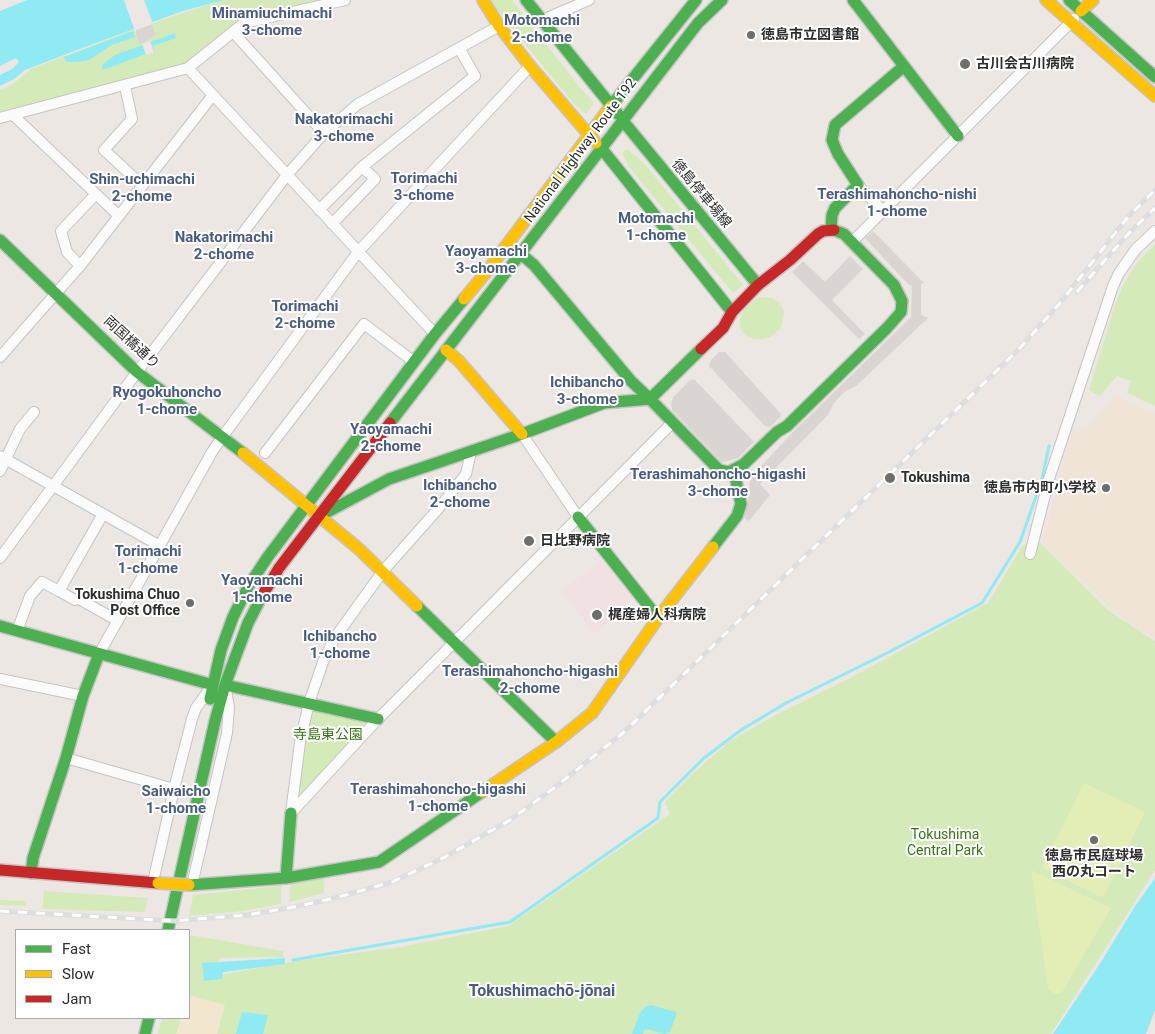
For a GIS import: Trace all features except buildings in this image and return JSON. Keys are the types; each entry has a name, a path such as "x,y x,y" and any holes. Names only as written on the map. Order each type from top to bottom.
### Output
{"main road":[{"path":"483,0 499,26 530,66 602,149 732,312"},
{"name":"徳島停車場線","path":"526,0 647,152 758,285"},
{"name":"National Highway Route 192","path":"158,929 224,642 248,587 267,558 434,334 488,270 611,106 696,0"},
{"name":"National Highway Route 192","path":"168,929 215,721 225,685 248,623 262,596 280,568 319,516 698,23 722,0"},
{"path":"853,0 958,136"},
{"path":"1046,0 1155,96"},
{"path":"1069,0 1155,78"},
{"path":"1081,11 1092,0"},
{"path":"831,230 832,215 835,208 858,185 838,154 832,140 836,125 903,67"},
{"path":"319,516 389,479 522,434 604,403 650,399 723,328 732,312 758,285 790,260 818,234 831,230 838,231 852,242 894,285 902,301 900,312 887,328 786,426 777,432 744,464 734,471 724,472 719,470 673,422 650,399 631,381 534,265 521,254"},
{"name":"両国橋通り","path":"0,240 137,372 223,436 383,571 556,742"},
{"path":"446,350 460,362 522,434"},
{"path":"0,870 190,885 286,878 379,862 556,742 592,714 658,618 737,516 740,504 734,471"},
{"path":"578,517 658,618"},
{"path":"0,626 213,685"},
{"path":"31,873 33,858 66,758 82,696 99,654"},
{"path":"225,685 378,719"},
{"path":"286,878 291,813"},
{"path":"135,1034 139,1019"},
{"path":"145,1034 148,1019"}],"street":[{"path":"0,118 188,68 244,23 344,0"},
{"path":"542,20 589,0"},
{"path":"852,242 1081,11"},
{"path":"0,558 137,372 286,175 324,133 358,104 499,26"},
{"path":"233,32 324,133"},
{"path":"319,210 362,167 475,76 459,48"},
{"path":"99,654 212,452 223,436 358,252 530,66"},
{"path":"188,68 434,334"},
{"path":"125,86 132,119 104,150 142,185"},
{"path":"0,357 80,266 213,95"},
{"path":"13,115 118,215"},
{"path":"332,224 375,179 362,167"},
{"path":"858,185 883,211"},
{"path":"80,266 67,252 61,231 95,195"},
{"path":"1030,554 1049,480 1113,286 1119,273 1136,249 1155,231"},
{"path":"265,453 364,324 413,362"},
{"path":"0,471 2,457 20,429 34,412"},
{"path":"291,813 378,719 673,422"},
{"path":"522,434 578,517"},
{"path":"291,813 300,742 309,703 323,662 334,640 383,571 466,474 471,452"},
{"path":"2,457 160,546"},
{"path":"59,591 103,514"},
{"path":"18,631 30,596 42,582 118,620"},
{"path":"0,679 82,696"},
{"path":"155,883 174,788 192,719 196,708 213,685"},
{"path":"190,885 228,733 230,708 225,685"},
{"path":"66,758 174,788"}],"shaded area":[{"path":"124,0 143,0 156,35 140,44"},
{"path":"873,231 924,283 921,284 921,315 928,318 856,386 844,392 834,403 828,415 760,484 770,495 749,521 744,518 750,478 791,434 911,317 912,286 865,238"},
{"path":"850,256 863,269 832,300 865,334 859,339 792,272 803,261 825,282"},
{"path":"719,352 725,352 781,414 770,427 765,426 709,366 711,360"},
{"path":"691,379 695,380 754,442 738,458 722,462 672,410 673,397"},
{"name":"徳島市内町小学校","path":"1116,396 1155,414 1155,639 1111,610 1042,542 1072,434 1086,430"},
{"name":"梶産婦人科病院","path":"603,558 635,596 595,634 561,592"}],"green space":[{"path":"223,0 334,0 240,20 186,63 0,115 0,90 12,85 31,69 134,29"},
{"path":"492,0 512,0 594,103 586,114 574,104 499,12"},
{"path":"627,149 643,162 743,285 733,293 629,167 622,153"},
{"path":"1155,244 1155,406 1127,393 1131,381 1117,376 1099,396 1089,390 1122,287 1136,264"},
{"path":"758,297 773,298 780,303 784,312 780,329 770,337 754,339 745,335 740,328 740,321 742,313 747,306"},
{"name":"Tokushima Central Park","path":"1041,543 1109,611 1155,641 1155,870 1051,1034 158,1034 162,1019 190,1019 190,935 283,951 283,957 221,958 219,960 219,975 296,961 401,947 508,926 670,814 665,802 692,774 730,741 988,603 1023,545"},
{"name":"寺島東公園","path":"315,710 363,722 363,726 303,794 300,794 308,721"},
{"name":"徳島市民庭球場 西の丸コート","path":"1084,783 1145,812 1103,898 1042,868"},
{"path":"1031,870 1111,908 1063,991 1058,994 1048,989"},
{"path":"324,876 324,893 289,902 291,881"},
{"path":"281,886 281,904 243,911 189,916 193,895"},
{"path":"44,891 148,898 145,912 42,909"},
{"path":"0,900 26,901 26,906 0,905"}],"sand":[{"path":"190,995 225,1005 217,1034 176,1034 181,1019 190,1019"}],"water":[{"path":"27,0 223,0 180,12 25,70 14,79 0,86 0,11"},
{"path":"133,31 135,37 112,45 89,60 66,62 64,57"},
{"path":"175,33 176,38 153,46 154,51 103,70 102,65 115,55"},
{"path":"1155,878 1155,1010 1146,1034 1053,1034 1134,908"},
{"path":"285,958 285,964 223,972 222,979 204,981 202,963"},
{"path":"651,1005 677,1013 670,1032 664,1034 647,1029 644,1030 643,1034 632,1034 640,1013 645,1007"},
{"path":"242,1012 268,1015 263,1034 236,1034"}],"pier":[{"path":"124,0 144,0 153,24 136,30 136,34"},
{"path":"150,41 154,52 146,55 142,44"},
{"path":"16,58 19,62 12,69 0,75 0,66"}],"waterway":[{"path":"293,960 510,922 658,818 660,802 704,758 741,730 786,703 982,603 1020,542 1042,479 1049,446"}],"railway":[{"path":"0,911 175,921 247,915 289,908 331,899 392,882 445,857 510,820 623,733 1020,348 1060,303 1128,217 1155,190"},
{"path":"1077,292 1128,234 1155,208"}],"traffic: fast":[{"path":"526,0 618,114"},
{"path":"611,106 696,0"},
{"path":"390,423 698,23 722,0"},
{"path":"853,0 958,136"},
{"path":"1069,0 1155,77"},
{"path":"831,230 832,215 835,208 858,185 838,154 832,140 835,125 903,67"},
{"path":"623,121 758,285"},
{"path":"602,149 732,312"},
{"path":"701,349 650,399 719,470 729,472 744,464 777,432 787,426 901,312 902,301 894,285 844,234 834,230"},
{"path":"0,240 137,372 243,453"},
{"path":"521,254 534,265 631,381 650,399"},
{"path":"210,699 221,650 233,617 248,587 267,558 435,334 464,299"},
{"path":"320,516 389,479 522,434 604,403 650,399"},
{"path":"713,547 737,516 741,504 734,471"},
{"path":"578,517 658,618"},
{"path":"168,929 215,721 225,685 248,623 262,596"},
{"path":"417,606 556,742"},
{"path":"0,626 213,685"},
{"path":"31,873 33,858 66,758 83,696 99,654"},
{"path":"225,685 378,719"},
{"path":"189,885 286,878 379,862 482,792"},
{"path":"286,878 291,813"},
{"path":"145,1034 149,1019"}],"traffic: slow":[{"path":"483,0 499,26 530,66 596,143"},
{"path":"1046,0 1155,96"},
{"path":"1081,11 1093,0"},
{"path":"464,299 488,270 611,106"},
{"path":"446,350 459,361 522,434"},
{"path":"243,453 359,549 417,606"},
{"path":"482,792 556,742 592,713 658,618 713,547"},
{"path":"158,883 189,885"}],"traffic: jam":[{"path":"701,349 723,328 732,312 758,285 790,260 818,234 823,231 834,230"},
{"path":"262,596 279,568 390,423"},
{"path":"0,870 158,883"}],"place":[{"name":"徳島市立図書館","path":"751,35"},
{"name":"古川会古川病院","path":"965,64"},
{"name":"Tokushima","path":"890,478"},
{"name":"徳島市内町小学校","path":"1106,488"},
{"name":"日比野病院","path":"529,541"},
{"name":"Tokushima Chuo Post Office","path":"190,603"},
{"name":"梶産婦人科病院","path":"597,615"},
{"name":"徳島市民庭球場 西の丸コート","path":"1094,840"}],"district":[{"name":"Minamiuchimachi 3-chome","path":"272,22"},
{"name":"Motomachi 2-chome","path":"542,30"},
{"name":"Nakatorimachi 3-chome","path":"344,128"},
{"name":"Shin-uchimachi 2-chome","path":"142,188"},
{"name":"Torimachi 3-chome","path":"424,188"},
{"name":"Terashimahoncho-nishi 1-chome","path":"897,204"},
{"name":"Motomachi 1-chome","path":"656,228"},
{"name":"Nakatorimachi 2-chome","path":"224,246"},
{"name":"Yaoyamachi 3-chome","path":"486,260"},
{"name":"Torimachi 2-chome","path":"305,316"},
{"name":"Ichibancho 3-chome","path":"587,392"},
{"name":"Ryogokuhoncho 1-chome","path":"167,402"},
{"name":"Yaoyamachi 2-chome","path":"391,438"},
{"name":"Terashimahoncho-higashi 3-chome","path":"718,484"},
{"name":"Ichibancho 2-chome","path":"460,494"},
{"name":"Torimachi 1-chome","path":"148,560"},
{"name":"Yaoyamachi 1-chome","path":"262,590"},
{"name":"Ichibancho 1-chome","path":"340,646"},
{"name":"Terashimahoncho-higashi 2-chome","path":"530,680"},
{"name":"Terashimahoncho-higashi 1-chome","path":"438,798"},
{"name":"Saiwaicho 1-chome","path":"176,800"},
{"name":"Tokushimachō-jōnai","path":"542,992"}]}
